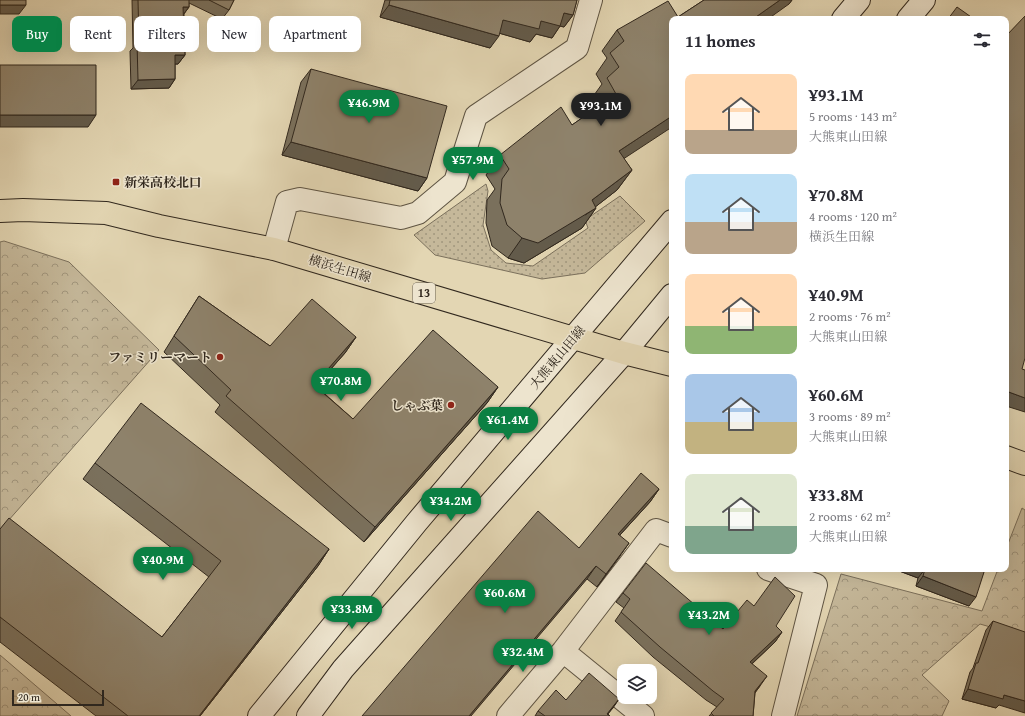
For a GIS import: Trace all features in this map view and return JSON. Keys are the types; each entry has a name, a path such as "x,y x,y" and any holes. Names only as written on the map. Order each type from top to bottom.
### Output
{"main road":[{"name":"横浜生田線","path":"0,212 23,210 106,213 159,226 274,249 624,353 669,364"},
{"path":"1009,459 1025,464"}],"street":[{"path":"274,249 287,202 300,199 400,218 418,213 455,182 476,116 577,48 591,0"},
{"path":"845,16 859,0"},
{"path":"911,16 924,0"},
{"name":"大熊東山田線","path":"259,716 417,522 669,225"},
{"path":"308,716 343,669 624,353 669,299"},
{"path":"508,716 563,651 656,530 669,535"},
{"path":"777,572 816,585 783,716"},
{"path":"563,651 643,716"}],"green space":[{"path":"486,184 488,191 483,225 491,250 506,263 533,266 588,228 585,220 620,196 645,221 585,273 542,279 435,255 414,235"},
{"path":"4,241 69,262 159,350 0,530 0,242"},
{"path":"1022,508 1025,510 1025,637 980,624 922,675 949,701 942,716 797,716 841,574 982,611 997,572 1009,572 1009,541"},
{"path":"0,655 71,716 0,716"}],"building":[{"path":"0,0 26,0 26,5 0,5"},
{"path":"138,0 189,0 189,7 183,7 183,16 138,16"},
{"path":"209,0 234,0 229,10"},
{"path":"390,0 577,0 573,15 564,13 560,26 541,21 539,29 503,20 499,36 389,5"},
{"path":"704,0 780,0 757,16 680,16"},
{"path":"668,1 677,16 669,16 669,118 619,151 632,170 592,200 596,208 538,243 522,238 507,225 500,203 502,179 509,169 500,155 561,107 572,125 616,94 607,78 619,67 610,53 624,41 617,30"},
{"path":"957,7 970,16 950,16"},
{"path":"1025,16 1025,358 1022,369 1025,370 1025,398 1009,392 1009,33"},
{"path":"137,52 185,52 185,55 175,55 175,79 138,80"},
{"path":"0,65 96,65 96,115 0,115"},
{"path":"311,69 447,106 427,178 291,142"},
{"path":"199,296 270,346 312,299 356,337 314,385 353,419 433,330 498,387 375,527 226,396 231,390 174,336"},
{"path":"141,403 329,549 199,716 128,716 0,617 0,529 9,518 162,637 221,561 95,463"},
{"path":"641,473 659,489 618,534 629,543 606,574 596,566 469,716 362,716 538,511 579,548"},
{"path":"646,563 723,629 747,600 754,606 775,577 795,596 776,626 782,632 750,662 767,676 755,691 753,716 714,716 711,713 724,699 660,647 621,612 630,599 623,593"},
{"path":"924,572 984,572 976,597 923,576"},
{"path":"993,621 1025,632 1025,701 1004,695 1003,699 968,689 976,663 978,663"},
{"path":"589,673 617,697 617,702 607,714 610,716 545,716 538,711 556,690 566,700"}],"place":[{"name":"新栄高校北口","path":"116,182"},
{"name":"ファミリーマート","path":"220,357"},
{"name":"しゃぶ葉","path":"451,405"}]}
